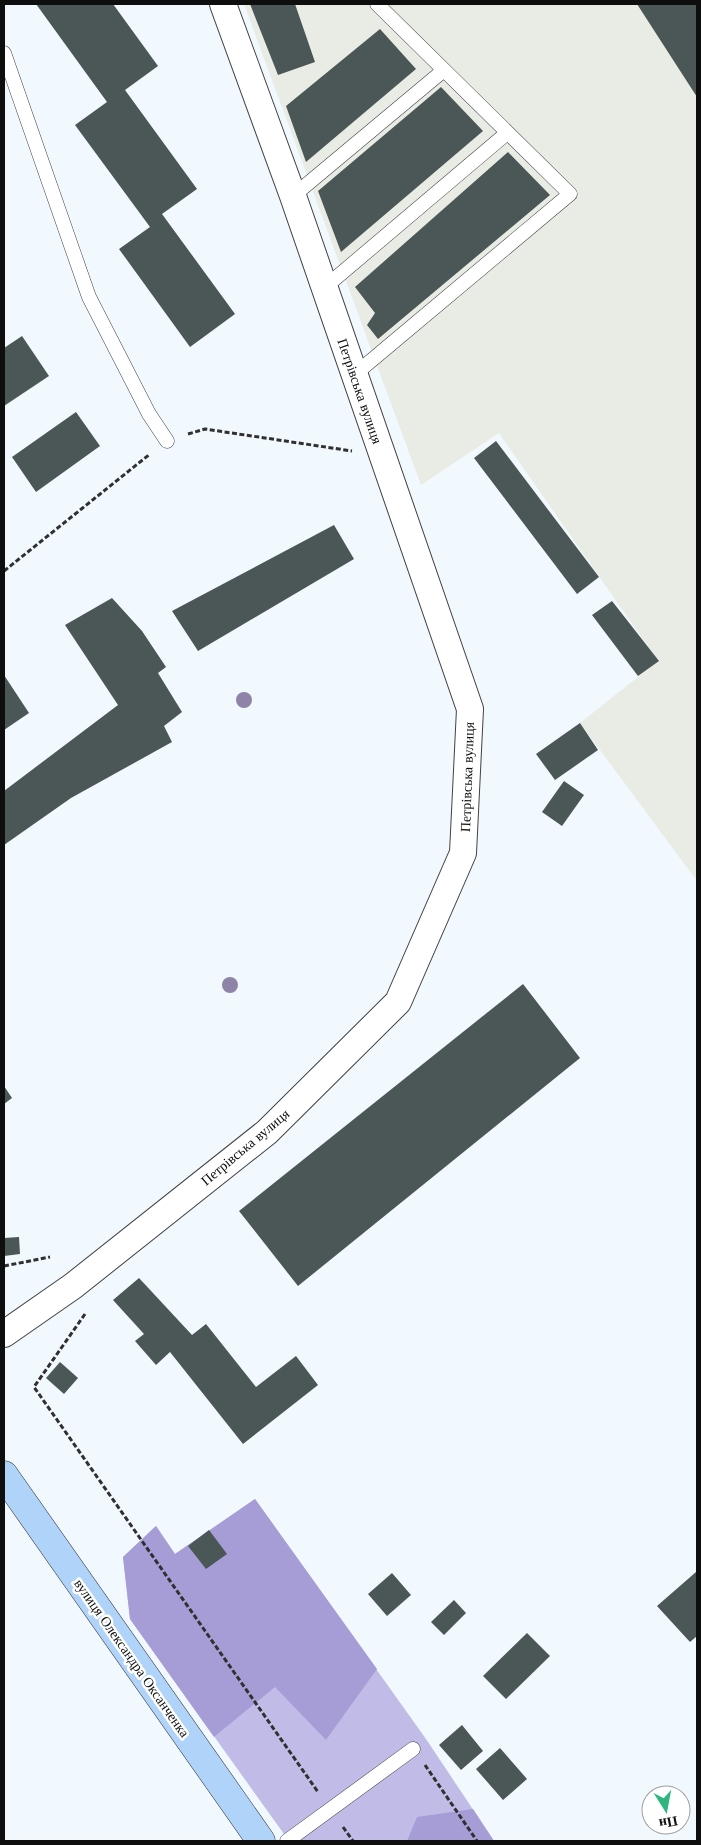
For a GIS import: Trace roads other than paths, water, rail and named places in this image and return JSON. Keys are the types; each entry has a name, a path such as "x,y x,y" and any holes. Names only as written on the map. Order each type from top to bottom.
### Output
{"street":[{"name":"Петрівська вулиця","path":"4,1334 73,1286 267,1132 398,1002 463,853 470,709 293,196 223,4"},
{"name":"вулиця Олександра Оксанченка","path":"4,1475 259,1840"}],"lane":[{"path":"354,376 570,194 377,4"},
{"path":"4,53 89,297 149,414 167,441"},
{"path":"293,196 444,70"},
{"path":"324,288 507,132"},
{"path":"288,1841 413,1749"}]}
